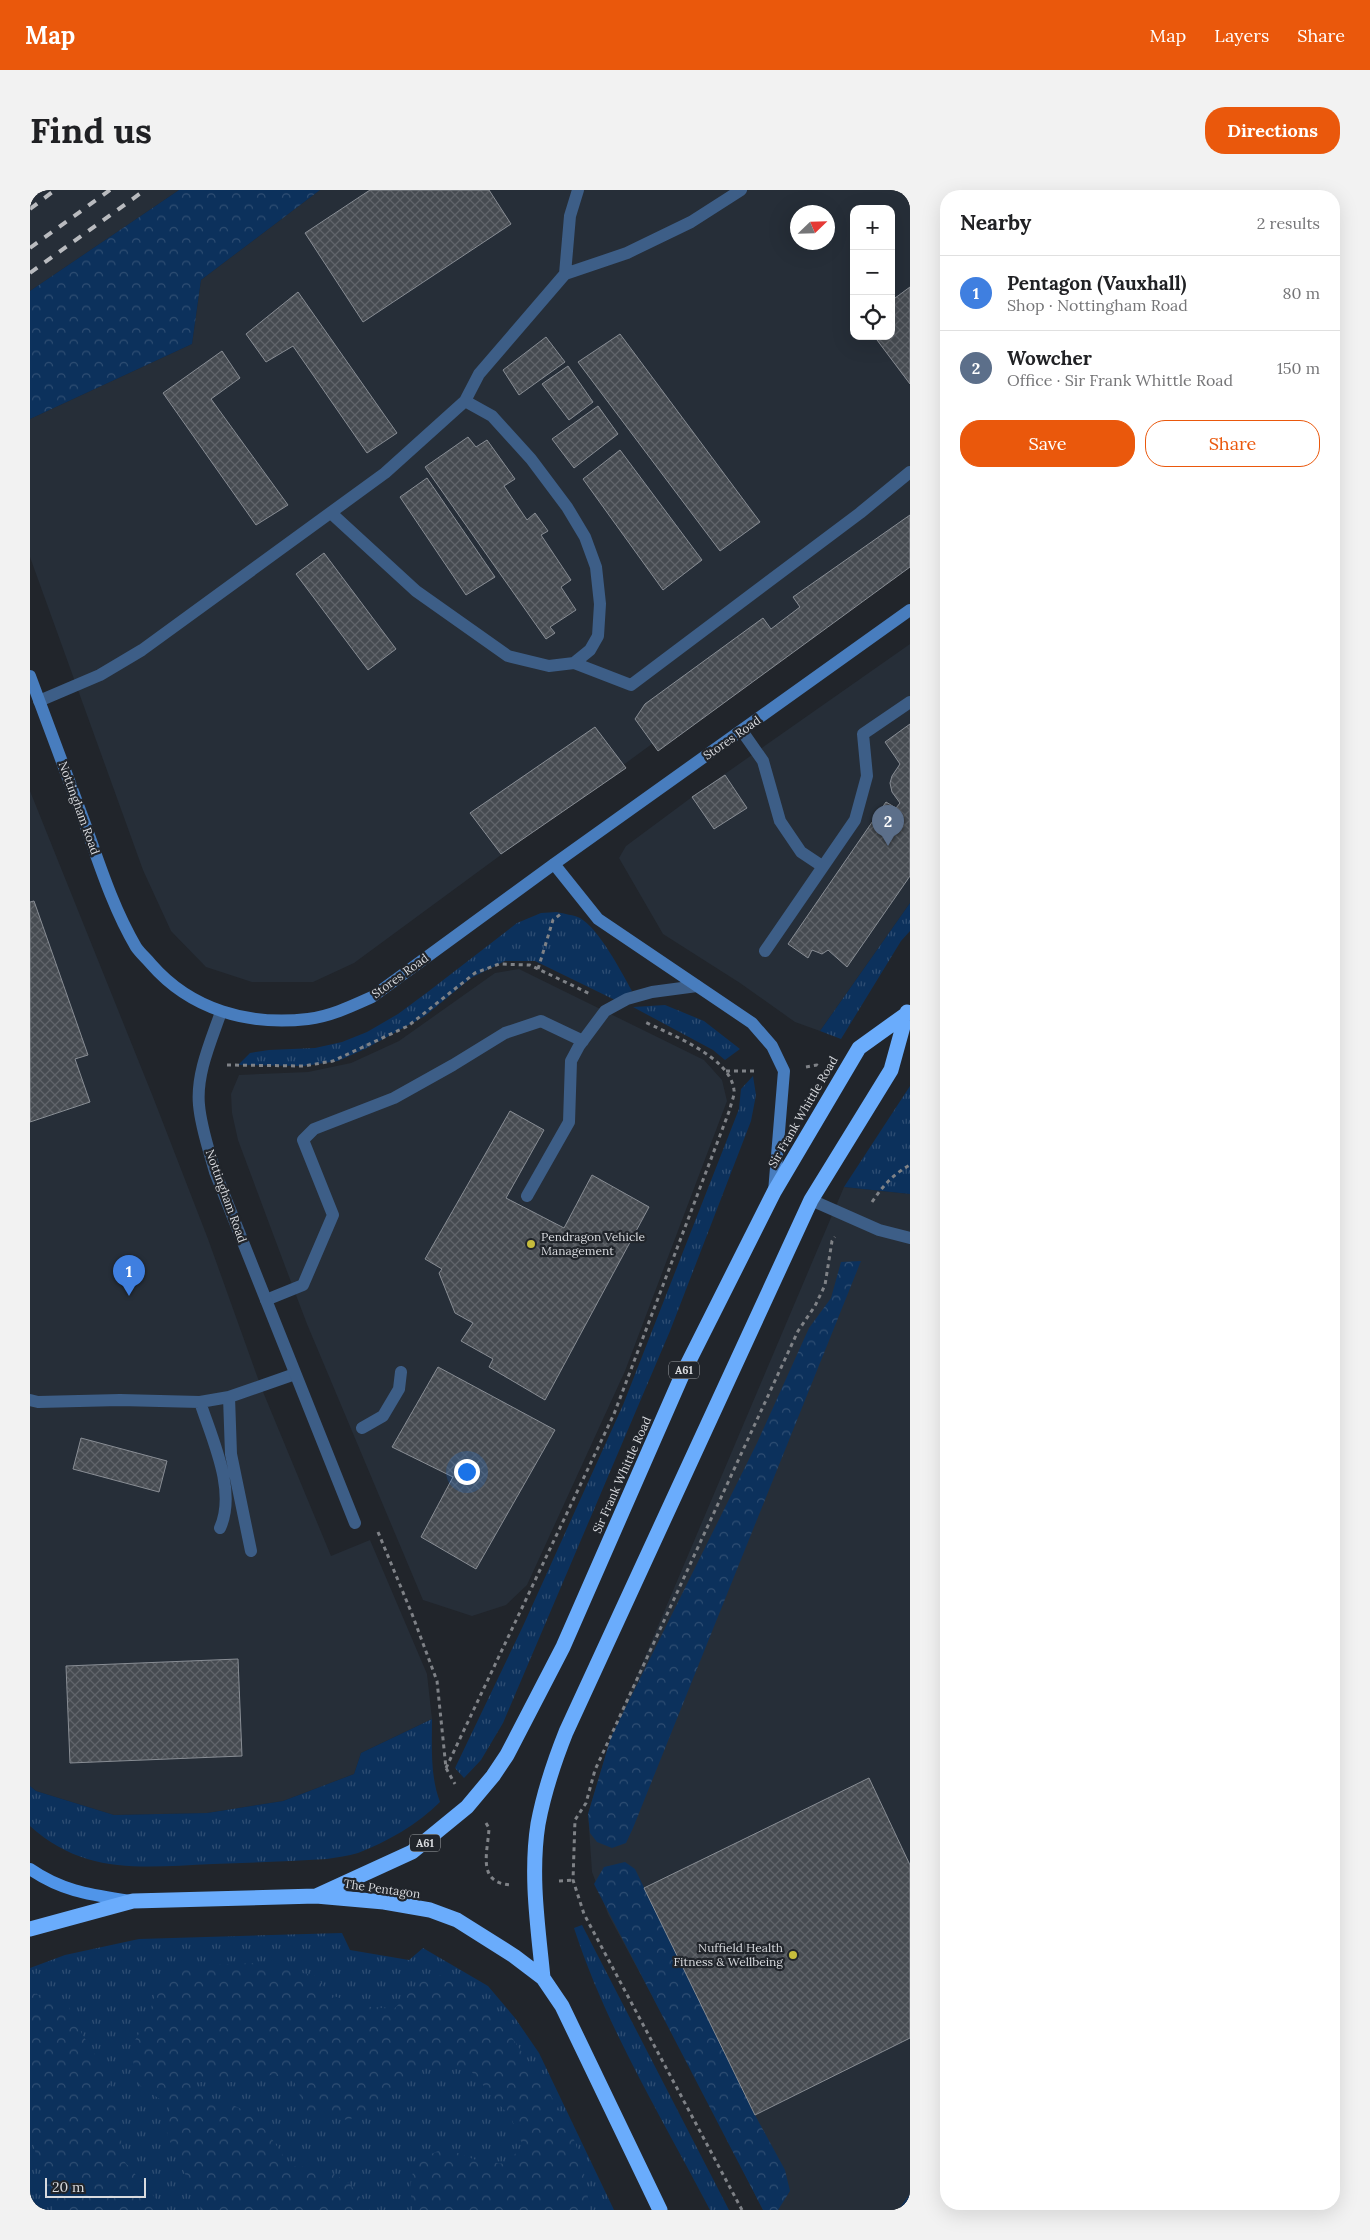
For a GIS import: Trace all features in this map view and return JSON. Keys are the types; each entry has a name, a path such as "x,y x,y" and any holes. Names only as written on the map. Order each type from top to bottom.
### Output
{"highway":[{"name":"Sir Frank Whittle Road","path":"316,1896 412,1852 468,1807 493,1776 507,1754 563,1647 683,1373 774,1192 859,1048 907,1011"},
{"name":"Sir Frank Whittle Road","path":"543,1978 535,1858 538,1824 550,1773 566,1732 811,1200 891,1070 907,1011"},
{"name":"The Pentagon","path":"30,1929 133,1901 316,1896 384,1902 430,1910 457,1920 514,1956 543,1978 562,2006 660,2210"}],"main road":[{"path":"30,1869 47,1881 76,1892 133,1901"}],"street":[{"path":"565,274 570,216 578,190"},
{"path":"39,700 100,675 142,650 384,473 465,401 479,374 565,274 627,253 691,222 741,190"},
{"path":"331,513 416,591 508,656 549,666 574,662 590,650 598,636 599,595 596,567 585,537 567,507 531,459 492,416 465,401"},
{"path":"574,662 631,685 860,513 910,472"},
{"name":"Stores Road","path":"221,1012 271,1021 309,1019 338,1012 372,997 554,864 910,610"},
{"name":"Nottingham Road","path":"30,676 104,876 121,918 137,948 169,983 187,996 221,1012 204,1063 199,1104 204,1132 215,1172 355,1523"},
{"path":"765,951 855,820 867,776 863,734 910,702"},
{"path":"742,731 763,761 780,821 801,852 822,866"},
{"path":"554,864 598,919 752,1023 772,1046 784,1071 774,1192"},
{"path":"527,1196 568,1122 571,1062 583,1040 605,1011 627,999 652,992 697,986"},
{"path":"266,1300 303,1285 333,1215 303,1140 314,1129 394,1098 453,1065 505,1032 523,1026 540,1021 583,1040"},
{"path":"811,1200 879,1230 910,1238"},
{"path":"362,1428 383,1416 399,1388 401,1372"},
{"path":"30,1400 38,1402 120,1400 200,1402 230,1398 295,1374"},
{"path":"230,1398 231,1454 251,1551"},
{"path":"200,1402 227,1493 226,1516 220,1528"}],"path":[{"path":"538,969 553,920 580,898"},
{"path":"204,1063 237,1066 294,1066 333,1061 408,1026 475,973 499,964 530,965 613,1005 707,1054 726,1071 734,1090 730,1109 614,1414 446,1768"},
{"path":"742,2210 584,1914 573,1880 575,1820 586,1803 595,1770 794,1340 825,1285 832,1241 849,1218 870,1204 883,1185 895,1174 910,1165"},
{"path":"355,1523 377,1532 412,1614 436,1681 446,1768 468,1807 485,1821 489,1828 486,1865 489,1878 502,1885 573,1880"}],"shaded area":[{"path":"30,190 179,190 30,291"},
{"path":"320,190 910,190 910,558 796,638 354,963 313,982 252,982 206,967 171,931 143,870 30,557 30,419 192,344 201,280"},
{"path":"910,644 910,903 820,1031 795,1022 740,983 663,934 619,858 626,846 692,797"},
{"path":"30,791 153,1097 208,1239 261,1387 331,1556 370,1540 427,1674 432,1719 361,1753 354,1774 283,1801 207,1813 114,1815 36,1791 30,1786"},
{"path":"519,969 704,1060 722,1080 727,1101 625,1371 527,1585 506,1605 472,1616 423,1600 307,1324 238,1140 232,1113 231,1094 239,1075 308,1072 351,1063 399,1041 495,973"},
{"path":"844,1187 910,1194 910,2210 763,2210 690,2066 608,1914 592,1872 588,1814 611,1737"}],"green space":[{"path":"179,190 320,190 201,280 192,344 30,419 30,291"},
{"path":"910,903 910,931 901,941 841,1039 820,1031"},
{"path":"557,912 580,918 595,931 632,991 615,1000 535,961 505,961 471,978 425,1016 365,1049 338,1061 304,1066 238,1065 250,1053 269,1050 315,1048 342,1042 367,1032 398,1014 517,923 541,913"},
{"path":"665,1005 704,1021 740,1049 725,1060 713,1050 633,1007"},
{"path":"753,1076 756,1095 751,1121 670,1331 503,1723 481,1760 464,1778 455,1768 523,1626 623,1405 739,1109 741,1089"},
{"path":"910,1086 910,1194 844,1187"},
{"path":"861,1261 633,1828 626,1843 612,1848 597,1842 590,1833 588,1814 611,1737 757,1443 809,1328 831,1298 841,1262"},
{"path":"432,1719 433,1772 440,1802 402,1832 369,1849 354,1854 327,1859 270,1862 163,1866 117,1865 94,1861 72,1853 51,1842 30,1826 30,1786 36,1791 114,1815 207,1813 283,1801 354,1774 361,1753"},
{"path":"625,1862 635,1869 755,2115 785,2170 790,2191 778,2210 763,2210 594,1884 604,1867"},
{"path":"582,1925 729,2210 710,2210 636,2072 587,1965 574,1928"},
{"path":"342,1933 350,1950 409,1960 423,1948 488,1986 515,2018 539,2053 614,2210 30,2210 30,1968 65,1955 139,1939"},
{"path":"254,1963 316,1976 330,1995 371,2007 394,2009 421,1981 441,1975 488,2003 548,2090 575,2142 583,2167 590,2210 413,2210 410,2188 415,2161 445,2148 476,2160 505,2164 523,2146 511,2118 471,2071 420,2065 373,2109 348,2120 307,2113 293,2079 271,2075 241,2082 194,2082 211,2098 236,2106 257,2121 290,2166 323,2168 349,2183 370,2210 202,2210 167,2135 170,2106 139,2085 130,2049 148,2018 158,1984 175,1969 203,1965"},
{"path":"30,1992 68,2005 82,2034 108,2075 118,2118 124,2161 156,2199 161,2210 53,2210 30,2134"},
{"path":"910,2194 910,2210 898,2210"}],"building":[{"path":"370,190 489,190 511,224 363,322 305,233"},
{"path":"910,287 910,384 877,340 895,340 895,298"},
{"path":"298,292 397,433 367,453 293,346 266,362 246,334"},
{"path":"620,334 760,522 720,551 578,362"},
{"path":"546,337 565,362 519,395 503,370"},
{"path":"222,351 240,378 211,399 288,505 256,525 163,393"},
{"path":"568,366 593,402 569,420 542,384"},
{"path":"598,406 618,434 574,468 552,439"},
{"path":"468,437 476,447 487,440 515,479 504,486 527,520 535,513 548,531 541,535 571,580 561,587 576,610 550,627 555,633 546,639 425,467"},
{"path":"620,450 702,560 663,590 583,479"},
{"path":"427,478 495,577 466,595 400,497"},
{"path":"910,515 910,567 658,751 635,719 645,704 763,618 771,629 800,607 793,597"},
{"path":"324,553 396,649 368,670 296,574"},
{"path":"910,724 910,876 847,967 828,950 822,954 812,950 808,958 788,944 886,802 896,808 900,803 892,792 890,783 900,764 885,742"},
{"path":"595,727 626,768 501,854 470,813"},
{"path":"725,775 747,808 714,829 692,797"},
{"path":"34,901 88,1055 75,1059 90,1102 30,1122 30,902"},
{"name":"Pendragon Vehicle Management","path":"510,1111 544,1130 506,1198 564,1228 592,1175 649,1207 545,1400 489,1367 493,1359 461,1341 473,1323 455,1313 439,1273 442,1269 425,1259"},
{"path":"438,1367 555,1430 476,1569 421,1537 453,1477 392,1447"},
{"path":"81,1438 167,1461 159,1492 73,1469"},
{"path":"238,1659 242,1756 70,1763 66,1666"},
{"name":"Nuffield Health Fitness & Wellbeing","path":"869,1778 910,1865 910,2038 755,2115 644,1888"}],"railway":[{"path":"30,209 55,190"},
{"path":"30,248 110,190"},
{"path":"30,273 145,190"}],"place":[{"name":"Wowcher","path":"888,846"},
{"name":"Pendragon Vehicle Management","path":"531,1244"},
{"name":"Pentagon (Vauxhall)","path":"129,1296"},
{"name":"Nuffield Health Fitness & Wellbeing","path":"793,1955"}]}
